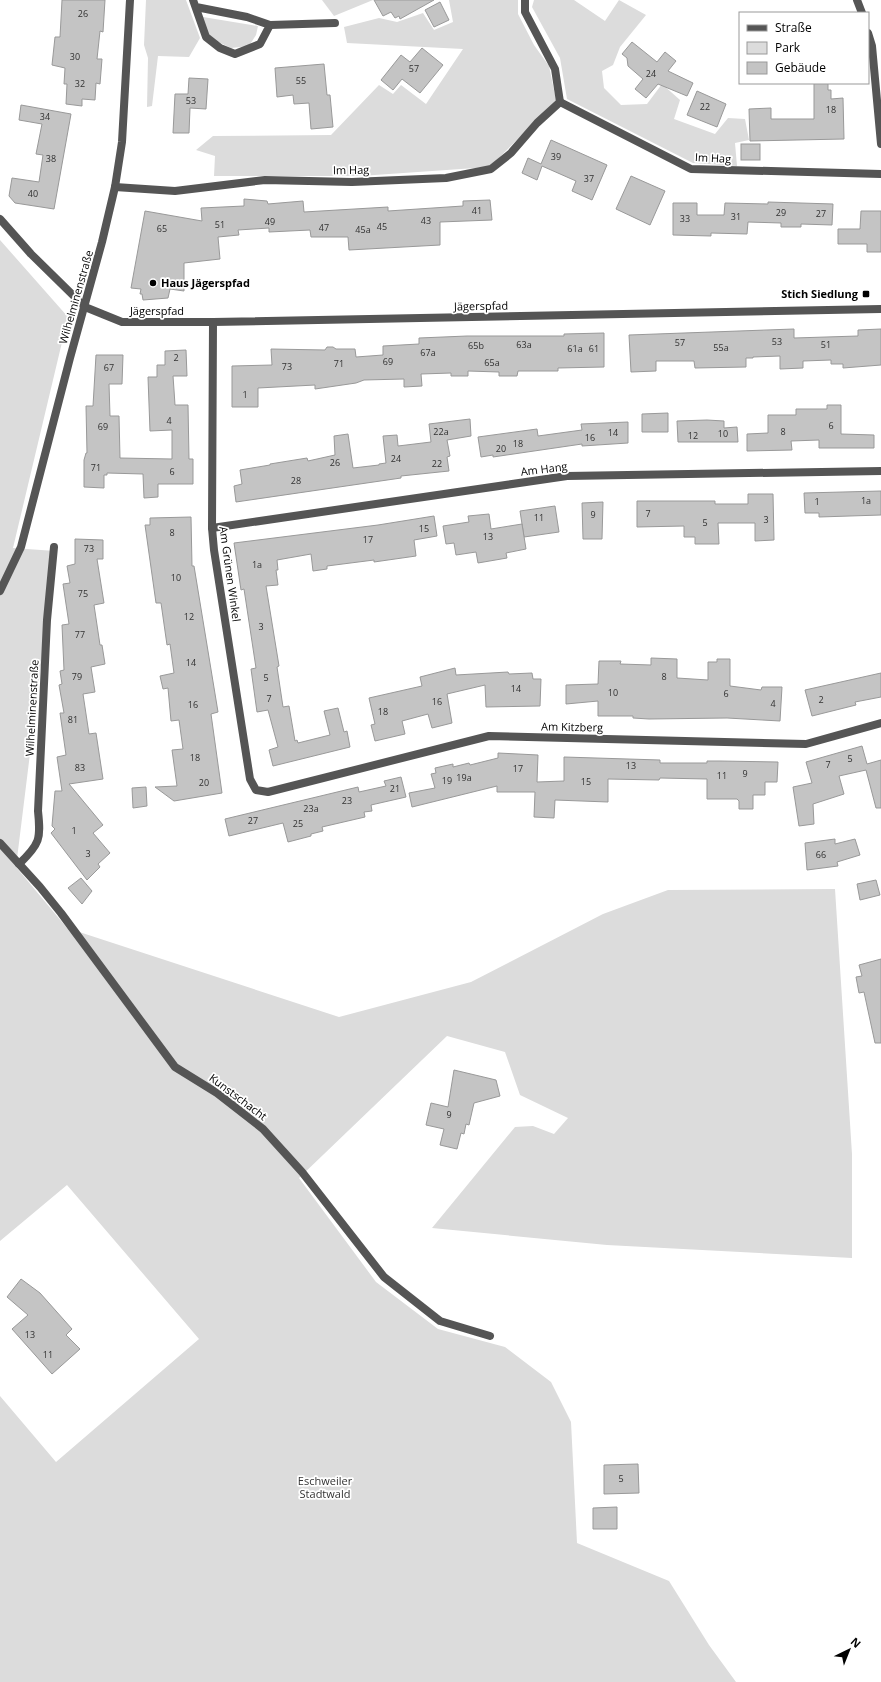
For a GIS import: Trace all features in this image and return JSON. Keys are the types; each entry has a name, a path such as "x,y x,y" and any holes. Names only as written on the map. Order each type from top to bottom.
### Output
{"street":[{"name":"Wilhelminenstraße","path":"0,590 21,547 85,307 115,187 122,134 130,0"},
{"path":"525,0 524,12 555,69 560,102"},
{"path":"857,0 862,12"},
{"path":"194,3 206,37 220,48 236,54 260,44 270,25"},
{"path":"194,3 247,17 270,25 335,23"},
{"path":"869,36 872,46 881,144"},
{"name":"Im Hag","path":"115,187 175,190 264,180 352,182 446,178 491,169 511,153 537,123 560,102 691,169 881,174"},
{"path":"0,219 31,254 85,307"},
{"name":"Jägerspfad","path":"85,307 122,322 214,322 881,309"},
{"name":"Am Grünen Winkel","path":"214,322 212,528 250,778 256,790 268,792"},
{"name":"Am Hang","path":"212,528 567,476 881,471"},
{"name":"Wilhelminenstraße","path":"19,864 34,850 38,841 40,827 38,811 47,620 54,547"},
{"name":"Am Kitzberg","path":"268,792 489,736 806,744 881,723"},
{"name":"Kunstschacht","path":"0,843 70,925 175,1067 217,1093 263,1129 302,1172 384,1277 440,1322 490,1336"}],"green space":[{"path":"146,0 186,0 200,38 189,57 158,56 152,106 147,107 148,58 144,45"},
{"path":"322,0 373,0 334,16"},
{"path":"449,0 518,0 518,14 534,45 549,66 556,100 490,167 360,176 214,176 215,156 196,150 213,136 331,135 379,85 393,94 401,85 426,104 463,49 347,43 344,27 379,18 397,22 423,13 434,30 453,22"},
{"path":"534,0 574,0 605,21 619,0 646,15 620,47 613,65 602,71 604,88 621,105 647,104 662,84 680,100 674,119 715,134 728,118 745,119 749,140 735,143 737,166 693,163 567,99 560,58 532,7"},
{"path":"203,17 258,26 256,35 249,46 231,48 210,38 202,20"},
{"name":"Eschweiler Stadtwald","path":"0,240 68,317 13,548 55,551 16,867 67,928 339,1017 471,982 603,914 668,890 835,889 852,1154 852,1258 607,1245 432,1228 515,1127 533,1126 554,1134 568,1118 520,1095 505,1052 447,1036 299,1178 376,1282 438,1329 505,1347 551,1382 571,1422 577,1543 669,1581 709,1645 736,1682 0,1682 0,1396 56,1462 199,1339 67,1185 0,1241"}],"building":[{"path":"62,0 105,0 103,32 100,31 97,59 102,59 100,84 96,83 95,100 82,99 82,106 66,104 67,84 64,84 65,68 52,65 55,37 60,37"},
{"path":"374,0 434,0 400,19 399,16 395,18 391,12 383,16"},
{"path":"440,2 449,20 434,27 425,10"},
{"path":"632,42 657,62 665,52 676,61 668,71 693,83 687,96 658,84 646,98 635,89 643,79 628,66 627,58 622,54"},
{"path":"422,48 443,65 420,93 402,79 393,90 381,80 401,55 410,62"},
{"path":"324,64 327,95 330,95 333,127 311,129 309,103 294,104 293,95 277,97 275,68"},
{"path":"189,78 208,79 206,109 190,108 189,133 173,133 175,94 188,94"},
{"path":"814,84 828,84 828,90 831,90 831,99 843,98 844,139 750,141 749,109 771,108 771,119 814,119"},
{"path":"697,91 726,104 717,127 687,115"},
{"path":"21,105 71,114 54,209 15,203 9,196 12,178 39,182 43,155 36,154 42,124 19,120"},
{"path":"551,140 607,165 592,200 572,191 576,181 542,166 537,180 522,173 528,158 541,164"},
{"path":"741,144 760,144 760,160 741,160"},
{"path":"631,176 665,191 650,225 616,209"},
{"path":"244,199 267,201 268,204 303,201 304,212 388,207 388,211 463,206 463,201 490,200 492,220 440,222 440,245 349,250 348,237 311,237 310,230 269,232 269,228 238,230 239,235 218,237 220,259 184,263 184,291 170,289 168,298 143,300 142,294 140,294 141,289 131,288 145,211 202,221 201,208 244,206"},
{"path":"768,202 833,204 832,225 801,224 801,227 781,227 781,223 748,222 747,234 711,233 711,236 673,235 673,203 697,203 697,215 724,215 725,203 768,204"},
{"path":"861,211 881,211 881,252 867,252 867,244 838,244 838,229 860,229"},
{"path":"794,329 794,338 858,336 858,330 881,329 881,365 843,368 843,364 831,364 831,360 803,361 803,368 780,369 780,356 746,358 746,367 695,368 694,361 656,361 656,371 631,372 629,335"},
{"path":"604,333 604,367 558,368 558,371 518,371 517,376 499,376 499,372 468,371 468,376 451,376 451,373 421,374 422,386 404,387 404,379 364,380 356,383 315,389 315,385 258,388 258,407 232,407 232,366 272,365 271,349 325,350 327,347 333,347 336,349 355,349 356,357 383,355 383,346 419,344 419,338 467,336 564,336 564,334"},
{"path":"186,350 187,376 173,376 175,405 188,405 189,459 193,459 193,484 158,484 158,497 144,498 143,474 107,473 107,475 104,475 104,488 84,487 84,460 87,453 86,406 93,406 96,355 123,355 122,384 109,384 110,416 119,416 120,458 172,459 172,430 150,431 148,377 157,377 157,365 165,365 165,351"},
{"path":"827,405 841,405 841,434 874,435 874,448 819,448 819,440 791,441 792,450 747,451 747,434 768,433 768,415 796,415 796,409 827,409"},
{"path":"668,413 668,432 642,432 642,414"},
{"path":"470,419 471,436 447,440 450,456 447,457 449,471 401,476 401,478 236,502 234,486 242,484 240,470 307,458 308,461 335,455 334,436 348,434 353,468 379,465 386,463 383,436 397,435 398,446 431,442 429,424"},
{"path":"677,421 724,421 724,428 737,427 738,442 678,442"},
{"path":"628,422 628,443 582,446 582,444 493,457 493,455 481,457 478,437 537,429 538,436 582,430 581,424"},
{"path":"881,491 881,515 819,517 819,513 805,513 804,493"},
{"path":"748,494 773,494 774,540 755,541 755,523 718,523 719,544 695,544 695,537 684,537 684,526 637,527 637,501 715,501 715,504 748,504"},
{"path":"603,502 602,539 583,539 582,503"},
{"path":"555,506 559,532 524,537 520,511"},
{"path":"489,514 491,529 522,524 526,549 506,553 507,558 478,563 476,552 456,555 454,543 446,544 443,526 469,522 468,516"},
{"path":"434,516 437,536 414,540 416,556 374,562 374,560 327,566 327,569 313,571 311,554 277,560 278,570 276,570 278,585 266,586 279,666 277,667 283,707 289,706 295,741 297,740 298,743 330,735 324,711 338,708 344,732 347,731 350,747 273,766 269,750 278,747 268,710 257,712 251,669 256,668 244,589 241,590 234,543 378,525"},
{"path":"191,517 192,566 194,566 218,712 211,714 222,793 174,801 155,787 177,786 172,750 183,749 179,720 171,721 168,688 163,689 160,676 174,673 170,644 167,645 161,603 156,603 145,525 150,525 150,518"},
{"path":"75,539 103,540 103,559 97,559 104,603 94,605 100,645 102,645 105,664 91,667 95,692 83,694 89,734 96,733 103,779 69,784 103,825 93,833 110,853 98,864 100,867 87,880 51,833 55,829 52,826 55,791 62,791 57,757 66,755 60,713 64,713 59,685 62,684 60,671 64,670 62,625 69,624 63,584 70,583 67,566 75,564"},
{"path":"651,658 677,659 677,678 708,680 708,662 717,662 717,659 730,659 730,686 761,690 762,687 782,687 780,721 727,718 649,719 633,718 633,716 598,716 598,701 566,704 566,685 598,684 599,661 621,661 620,664 651,665"},
{"path":"455,668 456,675 508,672 509,674 532,673 533,679 541,679 540,706 486,707 485,685 447,694 452,723 432,728 428,714 402,721 405,734 375,741 371,725 375,724 369,698 422,686 420,677"},
{"path":"881,673 881,697 855,702 856,705 812,716 805,690"},
{"path":"862,746 867,764 881,760 881,808 876,808 866,770 839,776 844,794 813,804 814,824 799,826 793,787 812,783 806,762"},
{"path":"498,753 538,755 537,782 564,781 564,757 660,760 660,763 707,763 707,761 778,762 777,782 765,782 765,795 753,795 753,809 739,809 739,801 737,799 707,799 707,779 660,778 659,780 608,779 608,802 555,800 554,818 534,817 535,792 497,792 497,786 412,807 409,793 435,788 431,774 436,773 435,768 453,764 453,767 469,763 470,765 498,758"},
{"path":"401,777 406,797 371,805 372,811 364,812 365,817 322,827 323,831 311,834 311,836 288,842 283,823 229,836 225,819 358,787 359,792 386,786 384,781"},
{"path":"146,787 147,806 133,808 132,788"},
{"path":"835,839 835,844 855,839 860,855 837,862 838,866 807,870 805,843"},
{"path":"81,878 92,891 82,904 68,888"},
{"path":"876,880 880,895 860,900 857,884"},
{"path":"881,959 881,1043 875,1043 864,992 859,993 856,977 862,976 859,965"},
{"path":"454,1070 496,1080 500,1096 474,1103 469,1125 466,1124 464,1134 461,1133 457,1149 440,1145 444,1129 426,1125 431,1103 448,1107"},
{"path":"21,1279 40,1293 72,1329 66,1335 80,1349 52,1374 12,1329 28,1315 7,1297"},
{"path":"638,1464 639,1493 604,1494 604,1465"},
{"path":"617,1507 617,1529 593,1529 593,1508"}],"place":[{"name":"Haus Jägerspfad","path":"153,283"},
{"name":"Stich Siedlung","path":"866,294"}]}
